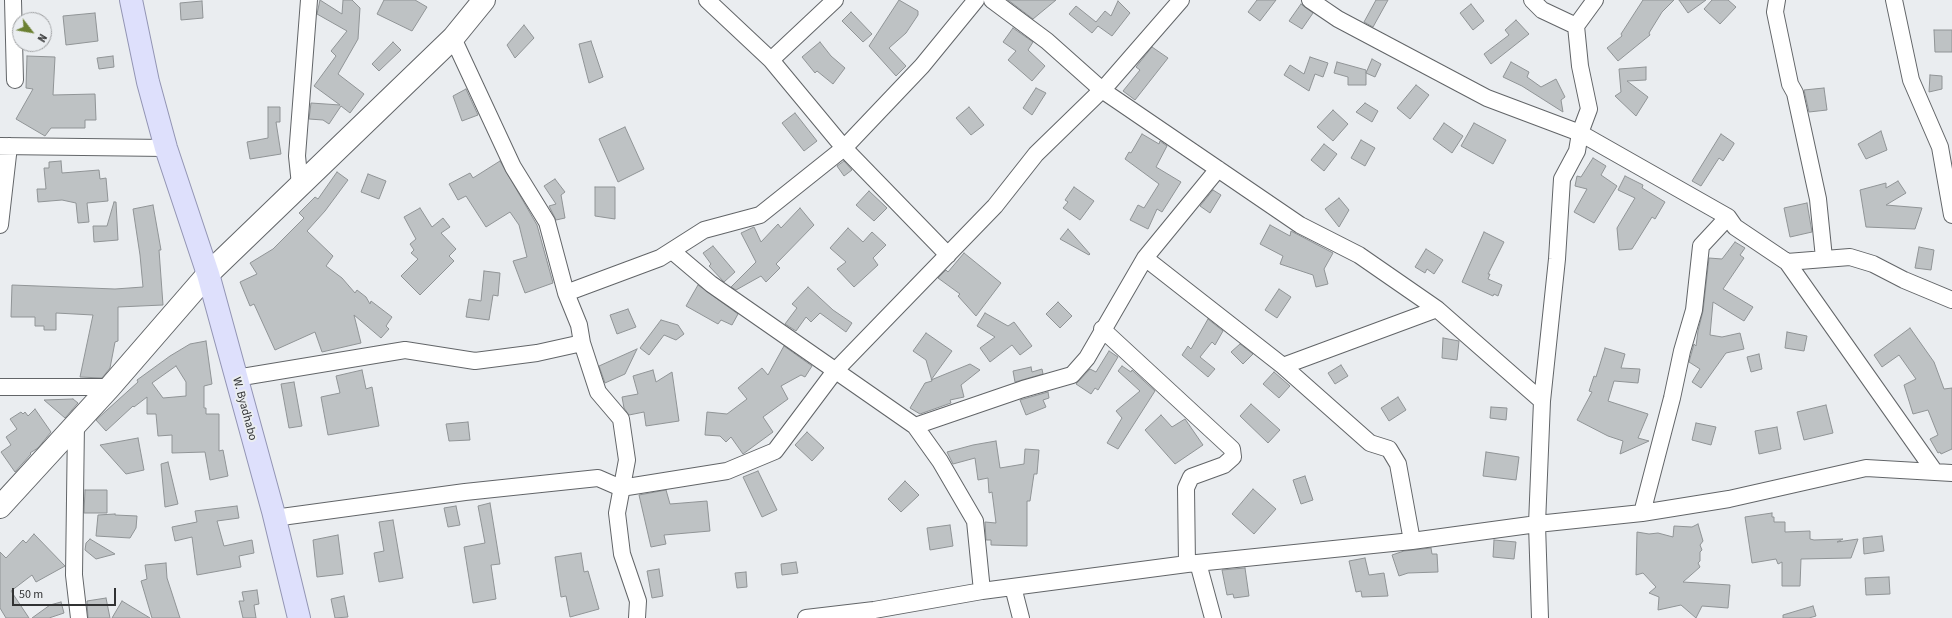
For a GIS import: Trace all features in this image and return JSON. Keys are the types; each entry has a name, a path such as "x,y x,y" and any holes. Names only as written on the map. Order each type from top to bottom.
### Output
{"main road":[{"name":"W. Byadhabo","path":"131,0 148,82 166,148 208,274 274,518 299,618"}],"street":[{"path":"13,0 15,80"},
{"path":"131,0 143,0"},
{"path":"300,185 297,156 309,0"},
{"path":"0,507 110,387 208,274 453,38 484,0"},
{"path":"707,0 772,60 844,148 948,255"},
{"path":"772,60 835,0"},
{"path":"566,293 660,258 704,230 760,215 844,148 922,66 976,0"},
{"path":"992,0 1047,41 1102,90 1300,225 1359,255 1438,309 1542,401"},
{"path":"274,518 465,492 598,478 621,488 727,471 775,451 835,371 995,206 1036,154 1102,90 1181,0"},
{"path":"1310,0 1338,19 1487,98 1580,133 1728,217 1735,227 1787,262 1935,472"},
{"path":"1532,0 1542,10 1576,26"},
{"path":"1540,618 1537,524 1542,401 1557,259 1562,179 1577,151 1580,133 1589,109 1580,66 1576,26 1595,0"},
{"path":"1777,0 1776,12 1778,26 1790,84 1795,93 1818,199 1824,258"},
{"path":"1894,0 1911,80 1940,147 1952,215"},
{"path":"453,38 513,167 547,222 566,293 579,325 582,343 598,392 621,419 627,460 617,513 622,554 638,601 637,618"},
{"path":"0,225 5,146 166,148"},
{"path":"914,426 1072,374 1086,358 1145,258 1218,169"},
{"path":"1642,513 1672,398 1682,351 1694,310 1701,246 1728,217"},
{"path":"672,251 711,284 914,426 940,461 975,521 982,592"},
{"path":"1787,262 1850,257 1873,264 1904,280 1952,300"},
{"path":"1145,258 1283,366 1370,443 1389,449 1398,464 1412,540"},
{"path":"1283,366 1438,309"},
{"path":"1102,329 1232,449 1233,457 1224,465 1190,477 1186,488 1193,564 1213,618"},
{"path":"236,378 405,350 475,361 537,353 582,343"},
{"path":"0,387 110,387"},
{"path":"76,423 74,574 79,618"},
{"path":"806,618 874,610 1013,587 1193,564 1642,513 1729,499 1866,468 1952,473"},
{"path":"1013,587 1021,618"}],"building":[{"path":"320,0 342,14 343,0 352,0 360,8 358,39 338,74 364,94 350,113 341,106 329,124 323,120 309,119 311,103 340,105 314,86 336,56 331,51 347,31 317,14"},
{"path":"384,0 415,0 427,7 412,31 377,14"},
{"path":"899,0 918,11 918,15 906,33 889,48 906,66 896,76 869,46"},
{"path":"1008,0 1056,0 1033,19"},
{"path":"1257,0 1276,0 1260,21 1248,12"},
{"path":"1376,0 1388,0 1373,27 1364,22"},
{"path":"1643,0 1674,0 1662,12 1649,33 1650,35 1618,61 1607,48 1622,36 1621,34"},
{"path":"1679,0 1706,0 1688,13"},
{"path":"1712,0 1728,0 1736,7 1720,24 1704,9"},
{"path":"202,1 203,18 181,20 180,3"},
{"path":"1118,1 1130,13 1112,36 1098,26 1092,33 1069,14 1076,6 1096,22 1105,11 1111,16"},
{"path":"1301,4 1313,13 1302,29 1289,21"},
{"path":"1471,4 1484,21 1473,30 1460,13"},
{"path":"851,12 872,34 863,42 842,21"},
{"path":"95,13 98,41 66,45 63,16"},
{"path":"1516,20 1529,34 1491,64 1484,54 1509,35 1505,30"},
{"path":"524,25 534,38 515,58 507,45"},
{"path":"1013,28 1033,42 1028,50 1045,66 1032,81 1008,60 1016,51 1003,42"},
{"path":"1934,30 1952,30 1952,52 1935,52"},
{"path":"591,41 603,77 589,83 579,44"},
{"path":"393,42 401,50 379,71 372,64"},
{"path":"820,42 831,56 845,68 833,84 817,71 815,73 802,57"},
{"path":"1152,47 1168,58 1135,100 1123,91 1140,70 1136,67"},
{"path":"27,56 55,57 53,95 95,94 96,120 85,120 85,128 51,128 45,136 16,119 33,89 26,88"},
{"path":"113,56 114,67 99,69 97,58"},
{"path":"1310,57 1328,63 1323,77 1315,74 1309,91 1284,75 1290,65 1304,74"},
{"path":"1372,59 1381,64 1375,77 1366,73"},
{"path":"1337,62 1366,70 1366,85 1348,85 1348,77 1334,73"},
{"path":"1511,62 1529,72 1527,77 1541,87 1556,79 1565,97 1561,100 1563,112 1522,86 1503,77"},
{"path":"1646,67 1646,80 1627,81 1648,97 1636,116 1615,96 1621,92 1619,69"},
{"path":"1930,75 1942,76 1942,89 1929,92"},
{"path":"1416,85 1429,95 1410,119 1397,108"},
{"path":"1036,88 1046,93 1032,115 1023,108"},
{"path":"1824,88 1827,110 1809,112 1804,90"},
{"path":"466,89 478,115 462,121 453,96"},
{"path":"1365,103 1378,111 1372,122 1356,112"},
{"path":"268,107 280,107 280,122 276,122 281,154 250,159 247,142 268,138"},
{"path":"969,107 984,125 971,135 956,118"},
{"path":"1333,110 1348,124 1333,141 1317,127"},
{"path":"795,113 817,141 804,151 782,123"},
{"path":"1444,123 1463,136 1452,153 1433,139"},
{"path":"1474,123 1506,140 1493,164 1461,146"},
{"path":"625,127 644,169 618,182 599,139"},
{"path":"1881,131 1887,150 1866,159 1858,144"},
{"path":"1142,134 1159,144 1160,141 1167,146 1156,167 1181,182 1162,212 1157,209 1148,229 1130,220 1138,205 1144,208 1159,184 1125,159 1129,152 1131,153"},
{"path":"1721,134 1734,144 1723,161 1719,158 1701,186 1692,181"},
{"path":"1361,140 1375,148 1365,166 1351,158"},
{"path":"1324,144 1337,154 1324,171 1311,160"},
{"path":"1593,158 1606,166 1601,175 1617,186 1594,223 1574,212 1587,189 1575,186 1577,176 1581,177"},
{"path":"61,161 62,173 99,170 100,179 106,178 108,201 87,203 89,222 78,223 76,203 62,200 38,202 37,189 46,189 44,168 49,168 49,162"},
{"path":"500,161 537,225 553,283 525,293 513,261 527,257 519,225 510,212 486,227 466,196 458,200 449,184 470,173 473,178"},
{"path":"844,161 852,170 844,176 837,166"},
{"path":"337,172 348,180 325,211 307,231 333,256 326,266 342,278 355,293 357,290 366,297 370,304 371,301 392,317 386,326 389,329 381,338 354,315 361,343 322,352 315,332 275,350 254,304 250,306 240,282 257,274 250,263 273,249 304,218 299,213 315,197 318,199"},
{"path":"368,174 386,181 379,199 361,192"},
{"path":"1625,176 1643,185 1642,188 1665,202 1655,219 1652,217 1632,249 1619,250 1617,228 1635,198 1618,190"},
{"path":"555,179 565,192 561,195 565,218 556,220 549,206 556,204 544,186"},
{"path":"1898,181 1906,193 1886,205 1922,208 1915,229 1866,227 1860,190 1886,183 1886,188"},
{"path":"595,187 615,187 615,219 595,216"},
{"path":"1074,187 1094,201 1080,220 1063,208 1068,202 1065,200"},
{"path":"1213,190 1221,195 1210,213 1200,206"},
{"path":"869,191 887,208 874,221 856,205"},
{"path":"1339,198 1349,210 1339,227 1325,209"},
{"path":"114,202 116,202 118,240 94,242 93,226 107,226"},
{"path":"1807,203 1812,232 1790,237 1784,208"},
{"path":"153,205 161,250 159,250 163,305 118,307 118,341 115,342 110,368 102,378 80,377 93,315 56,313 56,330 44,330 44,326 35,326 35,317 11,317 12,285 115,289 143,287 133,209"},
{"path":"420,208 432,227 443,218 450,227 441,233 456,249 449,256 454,261 420,295 401,276 418,259 411,253 414,250 410,244 416,239 404,217"},
{"path":"800,208 814,225 776,264 780,268 766,282 761,276 736,290 731,287 756,262 741,233 754,227 761,242 778,224 781,228"},
{"path":"1270,225 1290,236 1291,231 1333,253 1324,269 1328,284 1316,287 1313,275 1280,264 1283,256 1260,244"},
{"path":"848,228 863,242 872,232 886,245 873,258 878,265 854,287 837,269 846,262 830,248"},
{"path":"1068,229 1090,254 1089,255 1060,239"},
{"path":"1484,232 1504,242 1488,274 1490,274 1488,279 1502,285 1498,296 1494,294 1493,296 1462,282"},
{"path":"1735,242 1745,248 1740,255 1744,258 1723,289 1753,307 1744,321 1713,302 1710,335 1722,337 1740,333 1744,349 1726,353 1701,388 1692,382 1700,369 1689,362 1694,344 1696,346 1703,311 1709,258 1722,259"},
{"path":"713,246 735,272 724,282 709,266 711,264 703,253"},
{"path":"1919,247 1934,250 1931,270 1915,268"},
{"path":"1426,249 1443,260 1434,274 1427,269 1425,273 1415,267"},
{"path":"964,253 1001,283 976,316 958,296 960,294 938,278 946,270 948,272"},
{"path":"484,271 500,273 498,296 493,295 489,320 466,317 469,299 481,301"},
{"path":"698,285 738,314 732,325 721,320 718,324 686,306"},
{"path":"808,287 833,310 852,323 846,332 820,313 811,322 806,317 796,331 785,324 797,308 792,304"},
{"path":"1279,289 1291,297 1277,318 1265,310"},
{"path":"1058,302 1072,316 1060,328 1046,314"},
{"path":"628,309 636,327 617,334 610,315"},
{"path":"985,313 1008,326 1014,322 1032,346 1020,355 1012,345 990,362 980,348 995,337 977,326"},
{"path":"1208,319 1223,331 1215,345 1212,342 1200,357 1215,369 1208,377 1182,355 1188,346 1191,349"},
{"path":"661,320 678,325 684,334 676,340 664,335 649,355 640,348"},
{"path":"1910,328 1934,362 1944,389 1952,388 1952,449 1941,454 1940,452 1938,453 1930,439 1938,435 1928,410 1913,414 1904,385 1916,379 1899,355 1882,367 1874,355"},
{"path":"1787,332 1807,336 1804,351 1785,348"},
{"path":"926,333 952,351 932,379 926,360 913,351"},
{"path":"1443,338 1459,341 1457,360 1442,358"},
{"path":"206,341 212,384 204,386 204,408 206,408 206,414 219,414 219,451 223,450 228,476 210,480 205,452 172,453 172,435 158,436 156,414 147,414 147,397 134,407 133,406 106,431 96,420 138,382 137,380 170,356 190,344","holes":["176,366 186,382 186,396 163,398 152,383"]},
{"path":"1240,344 1253,354 1243,364 1231,352"},
{"path":"784,346 812,366 805,377 801,375 781,386 788,399 763,417 773,432 743,454 731,437 726,442 720,436 705,435 707,412 727,414 747,399 738,388 762,368 768,375"},
{"path":"1605,348 1625,354 1621,368 1640,369 1638,383 1614,381 1608,401 1648,414 1638,438 1649,441 1620,454 1623,441 1608,436 1577,420 1592,392 1589,391 1594,376 1596,377"},
{"path":"637,349 625,374 605,383 599,366"},
{"path":"1109,351 1118,357 1098,390 1095,388 1091,394 1076,384 1090,369 1096,372"},
{"path":"1759,354 1762,369 1751,372 1747,357"},
{"path":"970,364 980,370 961,385 964,397 950,400 951,403 920,414 910,408 925,383"},
{"path":"1341,365 1348,376 1335,384 1328,373"},
{"path":"1122,366 1131,372 1132,370 1155,391 1118,449 1107,443 1122,418 1116,411 1140,391 1118,371"},
{"path":"1031,367 1032,372 1042,369 1043,374 1015,382 1013,371"},
{"path":"362,370 366,389 372,387 379,426 328,435 321,397 340,393 336,376"},
{"path":"653,370 656,382 672,372 679,421 646,426 644,412 629,415 624,408 622,397 638,394 633,376"},
{"path":"1274,372 1290,386 1279,398 1263,384"},
{"path":"294,382 302,426 289,428 281,384"},
{"path":"1048,392 1049,398 1043,400 1046,407 1026,415 1020,400"},
{"path":"1398,397 1406,410 1389,421 1381,408"},
{"path":"73,399 78,403 65,418 44,400"},
{"path":"1251,404 1280,430 1268,443 1240,416"},
{"path":"1826,405 1833,433 1804,440 1797,412"},
{"path":"1491,407 1507,408 1506,420 1490,418"},
{"path":"35,409 51,432 38,448 30,453 31,454 15,472 1,452 11,445 6,437 17,429 10,419 21,412 23,414 25,412 28,416"},
{"path":"1161,415 1172,427 1185,419 1203,445 1175,464 1145,430"},
{"path":"468,422 470,440 449,441 446,424"},
{"path":"1696,423 1716,427 1711,445 1692,440"},
{"path":"1777,427 1781,449 1759,454 1755,431"},
{"path":"807,432 824,448 812,461 795,445"},
{"path":"138,438 144,470 126,474 100,445"},
{"path":"996,441 1000,468 1024,464 1025,449 1039,450 1037,474 1034,474 1030,501 1027,501 1027,546 991,545 991,540 986,540 985,522 996,523 992,492 989,493 988,478 978,480 975,458 953,464 947,452"},
{"path":"1486,452 1519,457 1516,480 1483,476"},
{"path":"168,462 178,504 165,507 161,464"},
{"path":"758,471 777,510 762,517 743,477"},
{"path":"1305,476 1313,500 1301,504 1293,480"},
{"path":"905,481 919,495 901,512 888,499"},
{"path":"1253,489 1276,509 1254,534 1232,514"},
{"path":"85,490 107,490 107,513 84,513"},
{"path":"666,490 670,504 707,501 710,531 664,535 666,544 651,547 639,495"},
{"path":"490,503 500,564 491,565 496,599 473,603 464,547 485,543 478,506"},
{"path":"237,506 239,518 217,521 224,546 252,540 254,553 239,556 241,567 197,575 192,537 175,541 172,527 197,522 195,511"},
{"path":"456,506 460,525 448,527 444,508"},
{"path":"1772,513 1774,522 1785,522 1785,532 1810,531 1810,539 1814,540 1843,539 1837,542 1858,539 1851,558 1801,559 1800,586 1782,586 1782,562 1778,564 1776,559 1752,563 1745,517"},
{"path":"115,514 137,516 136,528 130,538 96,536 98,515"},
{"path":"393,520 403,578 379,582 374,553 384,551 379,522"},
{"path":"1698,524 1703,541 1700,545 1702,550 1700,552 1700,561 1698,563 1700,567 1683,582 1730,585 1728,608 1702,606 1696,618 1681,605 1658,610 1659,597 1649,593 1656,587 1643,573 1636,575 1637,532 1649,534 1658,533 1673,537 1674,526 1692,527"},
{"path":"950,525 953,546 930,550 927,528"},
{"path":"34,534 65,566 36,582 32,575 11,591 29,618 6,618 0,608 0,552 6,558 23,540 26,543"},
{"path":"338,535 343,574 317,577 313,540"},
{"path":"1882,536 1884,551 1864,554 1863,538"},
{"path":"90,539 115,554 96,559 85,550 86,543"},
{"path":"1494,540 1516,542 1514,559 1493,557"},
{"path":"1431,548 1432,554 1437,554 1438,572 1408,573 1399,576 1392,555 1404,551"},
{"path":"581,553 584,572 588,571 599,609 570,617 566,596 561,597 555,557"},
{"path":"1365,558 1369,575 1384,573 1388,596 1362,597 1361,591 1356,592 1349,561"},
{"path":"796,562 798,573 782,575 781,564"},
{"path":"166,563 167,578 180,618 152,618 141,581 147,579 145,565"},
{"path":"1245,568 1249,596 1234,598 1233,594 1227,595 1222,570"},
{"path":"659,569 663,596 652,598 647,571"},
{"path":"746,572 747,587 737,588 735,573"},
{"path":"1889,577 1890,594 1866,595 1865,578"},
{"path":"257,590 259,604 254,605 256,618 243,618 239,601 244,601 242,592"},
{"path":"344,596 348,617 335,618 331,599"},
{"path":"106,598 110,618 88,618 87,601"},
{"path":"122,601 150,618 112,618"},
{"path":"61,602 64,613 49,618 32,618 50,605"},
{"path":"1813,606 1816,616 1809,618 1783,618 1783,615"}]}
